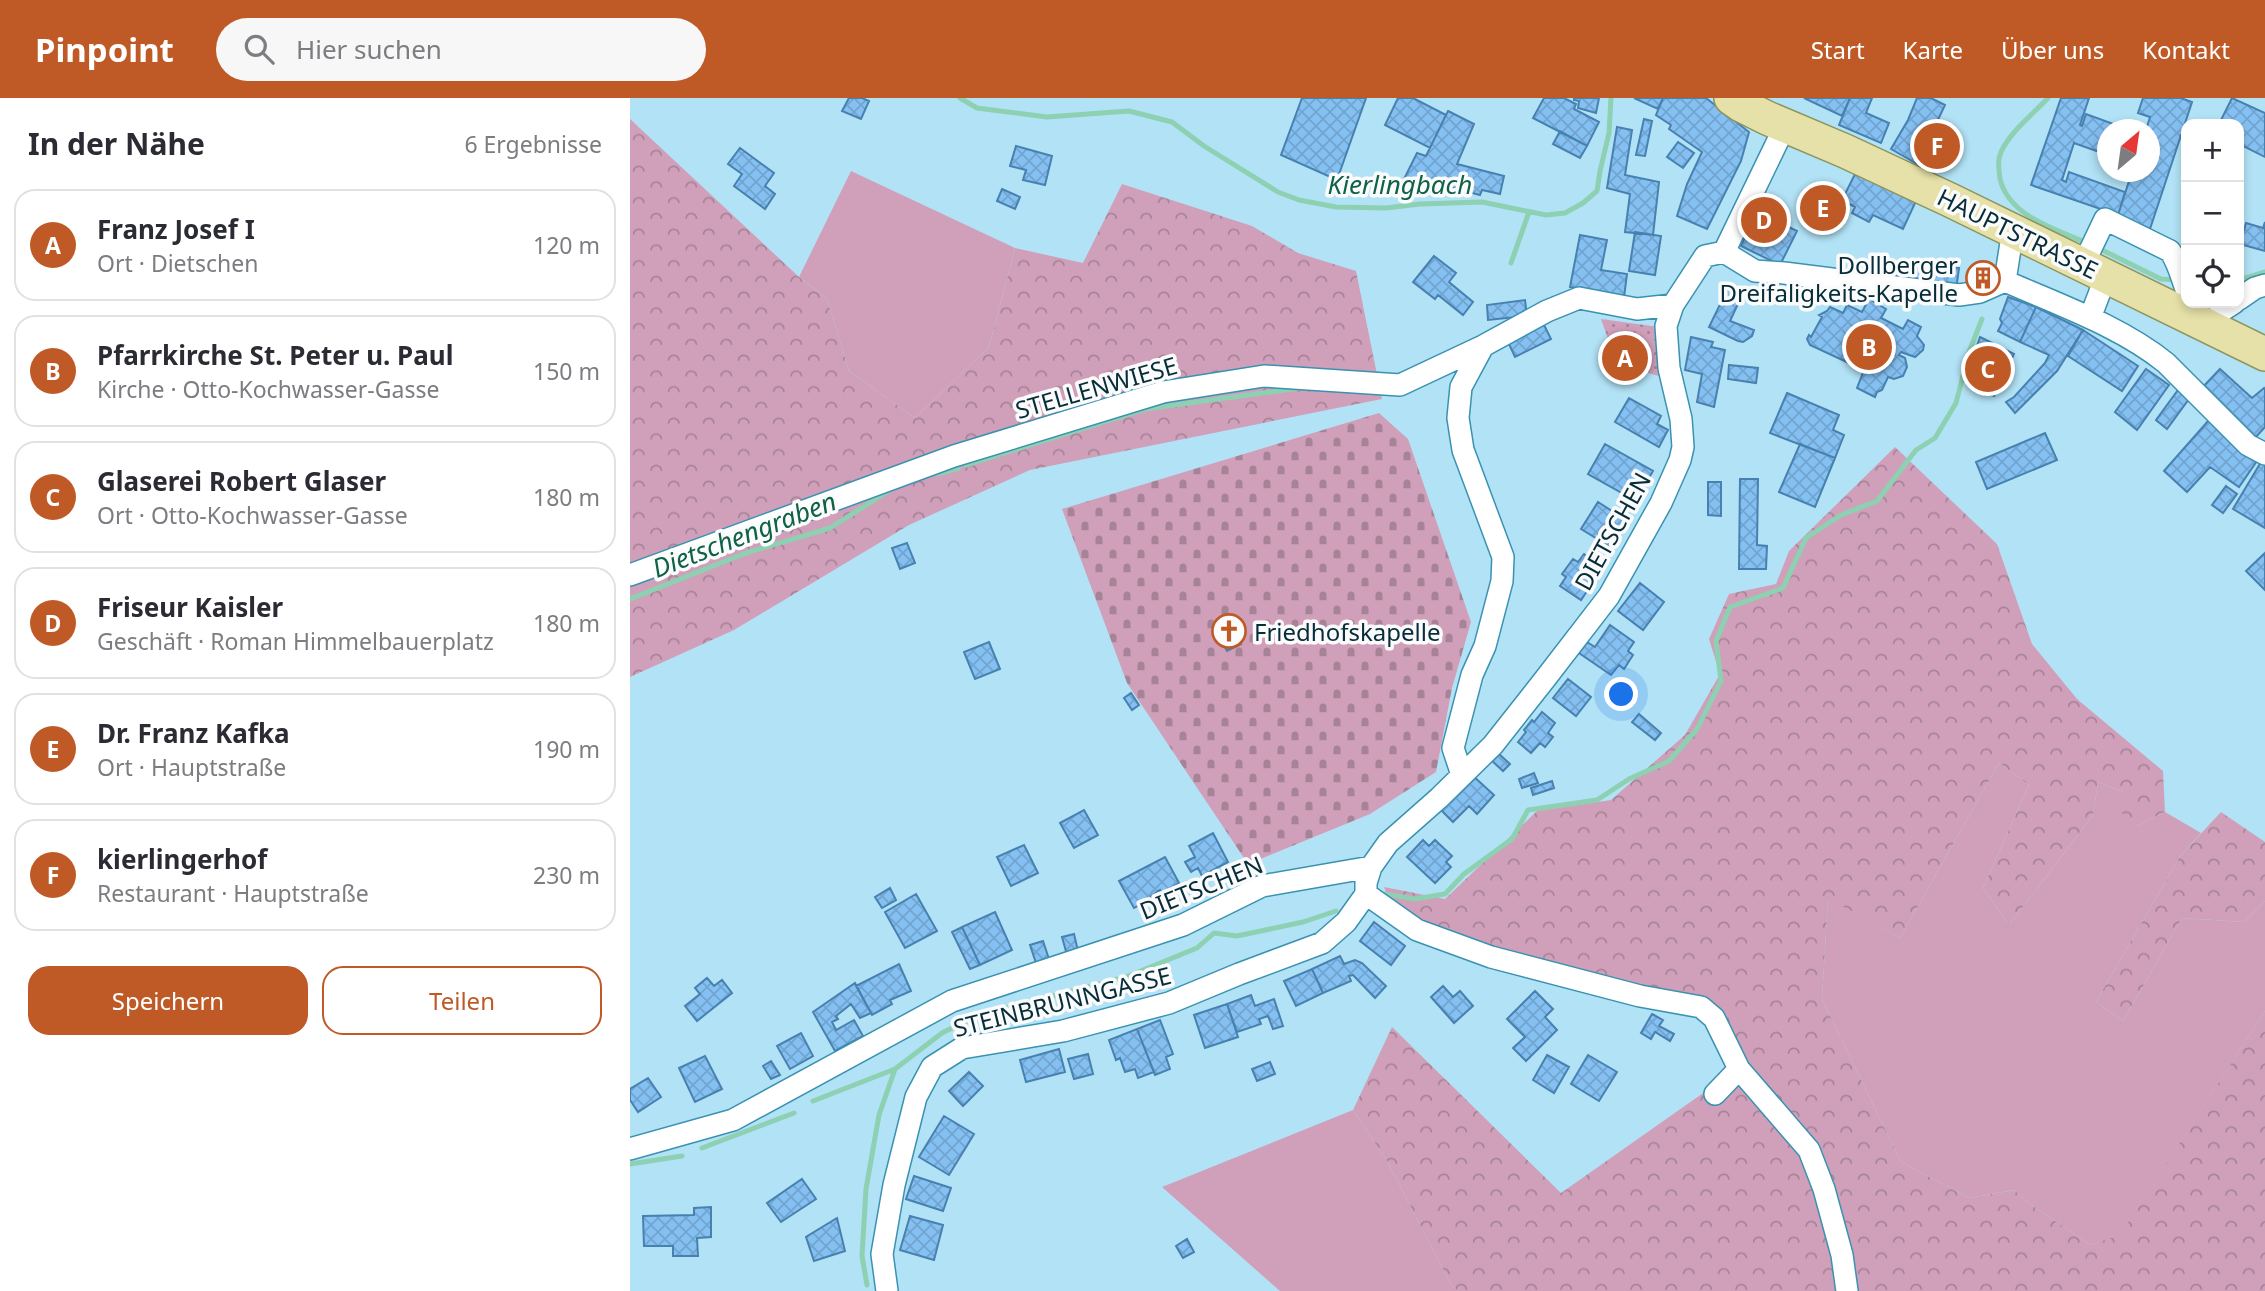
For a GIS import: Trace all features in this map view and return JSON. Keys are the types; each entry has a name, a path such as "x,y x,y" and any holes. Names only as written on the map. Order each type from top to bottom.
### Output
{"main road":[{"name":"HAUPTSTRASSE","path":"1731,98 1785,126 1845,151 2013,230 2194,309 2265,354"}],"street":[{"path":"1724,253 1785,126"},
{"path":"2090,318 2093,264 2105,219 2170,251 2176,260 2194,309 2220,312 2226,308"},
{"path":"1673,305 1705,256 1724,253 1755,271 1959,295 1980,292 2005,281 2013,230"},
{"name":"HAUPTSTRASSE","path":"2005,281 2090,318 2152,351 2248,445 2265,454"},
{"path":"2244,296 2265,285"},
{"name":"STELLENWIESE","path":"630,575 954,456 1163,392 1264,376 1400,386 1547,311 1579,298 1637,309 1673,305"},
{"name":"DIETSCHEN","path":"630,1149 733,1120 952,1001 1183,925 1262,886 1371,867 1388,843 1493,745 1609,596 1661,503 1683,447 1666,326 1673,305"},
{"path":"1462,775 1452,748 1472,675 1485,646 1502,581 1503,557 1463,450 1458,418 1461,387 1483,346"},
{"name":"STEINBRUNNGASSE","path":"887,1291 882,1254 894,1185 916,1097 932,1067 962,1048 1063,1031 1169,1003 1322,943 1346,922 1366,894 1371,867"},
{"path":"1366,894 1417,929 1491,957 1640,996 1701,1007 1714,1018 1740,1069 1809,1150 1824,1189 1842,1255 1847,1291"},
{"path":"1715,1094 1740,1069"}],"green space":[{"path":"630,119 799,277 827,299 849,371 915,418 989,347 1015,248 1083,263 1122,184 1252,226 1298,253 1356,271 1382,399 1030,470 909,525 734,630 630,677"},
{"path":"851,171 1015,248 989,347 915,418 849,371 827,299 799,277"},
{"path":"1601,319 1659,327 1662,377 1635,369 1612,350"},
{"path":"1379,413 1408,439 1471,622 1452,688 1436,772 1370,814 1248,864 1127,683 1062,509"},
{"path":"1895,447 1997,544 2032,644 2077,699 2163,771 2165,812 2137,826 2116,808 2123,792 2098,782 2093,815 2009,925 1983,888 2029,785 1999,763 1900,938 1828,898 1822,999 1901,1162 1969,1198 2014,1190 2090,1245 2120,1235 2265,1011 2265,1291 1457,1291 1449,1281 1387,1161 1353,1110 1392,1027 1561,1193 1733,1072 1700,997 1640,993 1493,954 1392,908 1384,887 1445,899 1537,811 1611,800 1685,735 1720,674 1709,639 1729,594 1776,584 1789,551"},
{"path":"1999,763 2029,785 1983,888 2009,925 2093,815 2098,782 2123,792 2137,826 2165,812 2201,833 2180,856 2096,1002 2123,1021 2182,918 2244,922 2265,901 2265,1011 2120,1236 2090,1245 2014,1190 1969,1198 1901,1162 1822,999 1828,897 1900,938"},
{"path":"2221,812 2265,842 2265,901 2244,922 2182,918 2123,1021 2096,1002 2180,856"},
{"path":"1353,1110 1387,1161 1449,1281 1457,1291 1280,1291 1162,1187"}],"building":[{"path":"849,98 869,101 861,119 842,111"},
{"path":"1302,98 1366,98 1337,180 1281,155"},
{"path":"1398,98 1413,98 1446,115 1430,148 1385,125"},
{"path":"1544,98 1564,98 1576,104 1574,109 1599,122 1587,146 1533,118"},
{"path":"1574,98 1599,98 1596,113 1578,108 1579,101"},
{"path":"1634,98 1663,98 1658,109"},
{"path":"1663,98 1706,98 1749,132 1741,161 1707,229 1677,216 1687,184 1702,152 1669,129 1671,125 1656,115"},
{"path":"1804,98 1850,98 1842,116"},
{"path":"1850,98 1872,98 1866,113 1889,123 1881,143 1839,125"},
{"path":"1917,98 1931,98 1945,105 1935,126 1952,136 1931,172 1891,149"},
{"path":"2061,98 2089,98 2080,125 2082,126 2086,114 2100,119 2097,119 2097,151 2074,143 2062,180 2066,182 2069,172 2125,192 2118,215 2031,185"},
{"path":"2143,98 2181,98 2192,102 2186,119 2181,119 2181,135 2150,229 2118,215 2129,182 2160,182 2160,119 2149,119 2138,113"},
{"path":"2232,98 2265,113 2265,157 2244,146 2244,119 2222,119"},
{"path":"1448,111 1474,124 1457,164 1504,176 1500,194 1482,190 1480,195 1442,185 1431,193 1398,191 1417,153 1426,156"},
{"path":"1644,119 1652,121 1645,156 1636,155"},
{"path":"1617,127 1632,130 1625,175 1659,182 1653,235 1625,232 1630,194 1607,188"},
{"path":"1560,131 1587,146 1580,158 1553,144"},
{"path":"1678,142 1694,153 1683,168 1667,157"},
{"path":"1016,146 1052,156 1045,185 1023,180 1026,170 1010,166"},
{"path":"740,148 774,173 765,186 775,194 765,209 734,186 742,174 728,164"},
{"path":"1856,172 1916,201 1903,229 1873,215 1869,222 1852,213 1855,207 1842,200"},
{"path":"1002,189 1020,197 1015,209 997,201"},
{"path":"1757,212 1797,231 1780,265 1741,246"},
{"path":"2265,222 2265,251 2244,245 2246,223 2263,228"},
{"path":"1635,232 1661,236 1655,275 1629,271"},
{"path":"1580,235 1607,240 1601,270 1627,274 1624,297 1570,287"},
{"path":"1434,256 1456,273 1449,282 1473,302 1463,315 1438,295 1435,299 1413,282"},
{"path":"1934,264 1959,268 1956,290 1892,282 1894,265 1934,271"},
{"path":"1729,286 1743,293 1730,321 1754,330 1752,336 1743,342 1709,327"},
{"path":"2008,297 2036,307 2020,342 1998,331"},
{"path":"1869,299 1886,309 1881,318 1903,329 1908,320 1921,327 1917,336 1924,345 1923,350 1915,357 1901,352 1899,355 1905,358 1907,367 1903,376 1894,379 1888,377 1875,397 1857,388 1864,370 1810,345 1807,339 1809,335 1811,337 1822,317 1819,315 1830,307 1843,313 1847,305 1862,312"},
{"path":"1525,300 1527,316 1488,320 1487,305"},
{"path":"2036,307 2083,330 2057,371 2015,413 2006,402 2014,397 2049,355 2020,342"},
{"path":"1544,325 1551,339 1515,357 1508,342"},
{"path":"2083,330 2138,366 2122,391 2068,356"},
{"path":"1691,337 1713,342 1711,347 1725,350 1714,407 1697,402 1702,374 1685,370"},
{"path":"1980,337 2014,354 1994,396 1979,389 1982,382 1967,376"},
{"path":"1729,365 1758,368 1756,383 1728,379"},
{"path":"2146,369 2169,385 2137,430 2115,412"},
{"path":"2220,369 2252,398 2264,388 2265,390 2265,427 2253,440 2200,390"},
{"path":"2178,390 2189,399 2167,429 2156,420"},
{"path":"1787,393 1839,415 1833,430 1844,435 1835,458 1770,433"},
{"path":"1629,398 1661,416 1657,424 1668,430 1659,447 1615,422"},
{"path":"2209,420 2257,461 2239,487 2210,467 2187,492 2164,471"},
{"path":"2045,433 2057,460 1987,489 1976,462"},
{"path":"1605,444 1653,471 1636,501 1588,474"},
{"path":"1800,444 1835,458 1815,507 1779,492"},
{"path":"2261,462 2265,464 2265,528 2233,509"},
{"path":"1740,479 1758,479 1757,545 1767,546 1766,569 1739,569"},
{"path":"1708,482 1721,482 1721,516 1708,515"},
{"path":"2226,486 2237,494 2223,513 2212,505"},
{"path":"1598,502 1629,522 1612,548 1581,529"},
{"path":"907,543 915,563 900,569 892,548"},
{"path":"2265,553 2265,590 2246,571"},
{"path":"1584,554 1603,567 1581,600 1560,586 1566,577 1562,574 1573,559 1578,562"},
{"path":"1640,583 1664,602 1643,630 1618,611"},
{"name":"Friedhofskapelle","path":"1227,619 1230,626 1237,622 1244,636 1238,639 1241,644 1227,651 1214,626"},
{"path":"1610,625 1634,642 1628,651 1633,655 1624,669 1619,665 1611,675 1579,653 1587,642 1595,647"},
{"path":"989,642 1000,669 975,679 964,652"},
{"path":"1568,679 1591,697 1576,716 1553,698"},
{"path":"1131,693 1139,705 1132,710 1124,698"},
{"path":"1542,712 1555,723 1548,733 1553,737 1545,747 1540,743 1531,753 1518,742 1532,720 1534,722"},
{"path":"1639,714 1661,733 1655,740 1632,722"},
{"path":"1498,753 1510,764 1503,771 1491,760"},
{"path":"1534,773 1538,783 1522,788 1519,779"},
{"path":"1472,775 1494,795 1477,814 1469,806 1453,822 1441,810 1467,785"},
{"path":"1552,781 1554,788 1533,795 1531,788"},
{"path":"1084,810 1098,835 1074,848 1060,823"},
{"path":"1213,833 1228,862 1202,876 1198,868 1191,872 1185,862 1195,857 1189,846"},
{"path":"1423,840 1429,846 1435,840 1452,856 1446,862 1451,867 1435,883 1407,857"},
{"path":"1024,845 1038,873 1011,886 997,857"},
{"path":"1165,857 1179,883 1162,893 1160,890 1134,908 1119,881"},
{"path":"890,888 896,900 882,908 875,897"},
{"path":"916,894 937,931 905,948 885,912"},
{"path":"995,912 1012,950 980,965 962,927"},
{"path":"1374,922 1405,946 1391,965 1360,941"},
{"path":"962,927 980,965 970,969 952,932"},
{"path":"1074,934 1078,951 1067,955 1062,937"},
{"path":"1043,941 1049,959 1036,963 1030,945"},
{"path":"1340,956 1344,964 1355,960 1362,963 1386,986 1375,998 1353,975 1349,976 1351,981 1323,993 1312,969"},
{"path":"899,964 911,991 890,1000 892,1004 872,1015 856,986"},
{"path":"1312,969 1323,993 1296,1006 1284,981"},
{"path":"707,978 714,986 722,980 732,993 697,1021 685,1006 700,994 695,988"},
{"path":"855,983 871,1013 860,1018 851,1004 836,1016 838,1019 832,1022 836,1030 854,1020 863,1036 835,1051 813,1012"},
{"path":"1443,986 1453,997 1460,991 1473,1006 1454,1023 1431,997"},
{"path":"1535,991 1553,1009 1545,1017 1557,1030 1526,1061 1513,1048 1525,1037 1507,1019"},
{"path":"1251,995 1255,1006 1274,999 1283,1026 1273,1029 1268,1016 1259,1019 1261,1024 1237,1032 1227,1004"},
{"path":"1227,1004 1238,1037 1205,1048 1194,1015"},
{"path":"1652,1014 1663,1020 1659,1026 1674,1034 1670,1041 1655,1032 1651,1039 1641,1033"},
{"path":"1160,1020 1173,1054 1166,1057 1170,1069 1155,1075 1137,1029"},
{"path":"1137,1029 1154,1072 1138,1078 1135,1069 1125,1072 1120,1058 1116,1060 1109,1040"},
{"path":"801,1033 813,1056 790,1069 777,1046"},
{"path":"1059,1049 1065,1072 1026,1082 1020,1060"},
{"path":"1088,1054 1093,1074 1074,1079 1068,1059"},
{"path":"1547,1055 1569,1067 1554,1093 1533,1080"},
{"path":"1588,1055 1617,1072 1599,1101 1571,1084"},
{"path":"705,1056 722,1089 695,1102 679,1068"},
{"path":"771,1061 780,1075 771,1079 763,1066"},
{"path":"1270,1062 1275,1074 1257,1081 1252,1069"},
{"path":"969,1072 983,1086 963,1106 949,1091"},
{"path":"648,1078 661,1097 638,1112 630,1100 630,1089"},
{"path":"944,1116 974,1134 949,1175 919,1157"},
{"path":"914,1176 951,1188 943,1211 906,1199"},
{"path":"802,1179 816,1199 781,1222 767,1203"},
{"path":"711,1207 711,1237 697,1238 698,1256 673,1256 673,1246 644,1246 643,1216 694,1215 694,1208"},
{"path":"910,1216 943,1225 934,1260 900,1250"},
{"path":"837,1218 845,1251 814,1261 806,1237"},
{"path":"1187,1239 1194,1252 1183,1258 1176,1246"}],"waterway":[{"name":"Kierlingbach","path":"960,98 977,108 1047,117 1129,111 1172,122 1204,146 1278,192 1299,200 1336,207 1386,208 1482,202 1546,215 1565,213 1597,191 1609,133 1611,98"},
{"name":"Kierlingbach","path":"2048,98 2005,144 1999,159 2000,179 2005,192 2024,213 2089,244"},
{"name":"Dietschengraben","path":"1511,263 1529,212"},
{"name":"Kierlingbach","path":"2098,248 2161,279 2176,280"},
{"name":"Kierlingbach","path":"2244,278 2265,272"},
{"path":"1385,894 1415,899 1445,894 1464,874 1512,839 1528,810 1597,800 1629,779 1669,761 1697,729 1721,681 1716,641 1730,607 1783,588 1806,538 1841,515 1877,501 1916,450 1935,438 1956,403 1969,352 1982,319"},
{"name":"Dietschengraben","path":"966,465 1145,409 1300,388"},
{"name":"Dietschengraben","path":"937,474 959,468"},
{"name":"Dietschengraben","path":"630,599 746,553 830,528 890,490"},
{"path":"867,1285 862,1256 866,1189 879,1115 895,1069 942,1033 976,1016 1126,977 1197,948 1214,933 1237,936 1303,922 1336,911"},
{"path":"813,1101 895,1069"},
{"path":"702,1148 794,1113"},
{"path":"630,1164 682,1156"}],"place":[{"name":"kierlingerhof","path":"1937,146"},
{"name":"Dr. Franz Kafka","path":"1823,208"},
{"name":"Friseur Kaisler","path":"1764,220"},
{"name":"Dollberger Dreifaligkeits-Kapelle","path":"1983,278"},
{"name":"Pfarrkirche St. Peter u. Paul","path":"1869,347"},
{"name":"Franz Josef I","path":"1625,358"},
{"name":"Glaserei Robert Glaser","path":"1988,369"},
{"name":"Friedhofskapelle","path":"1229,631"}]}
